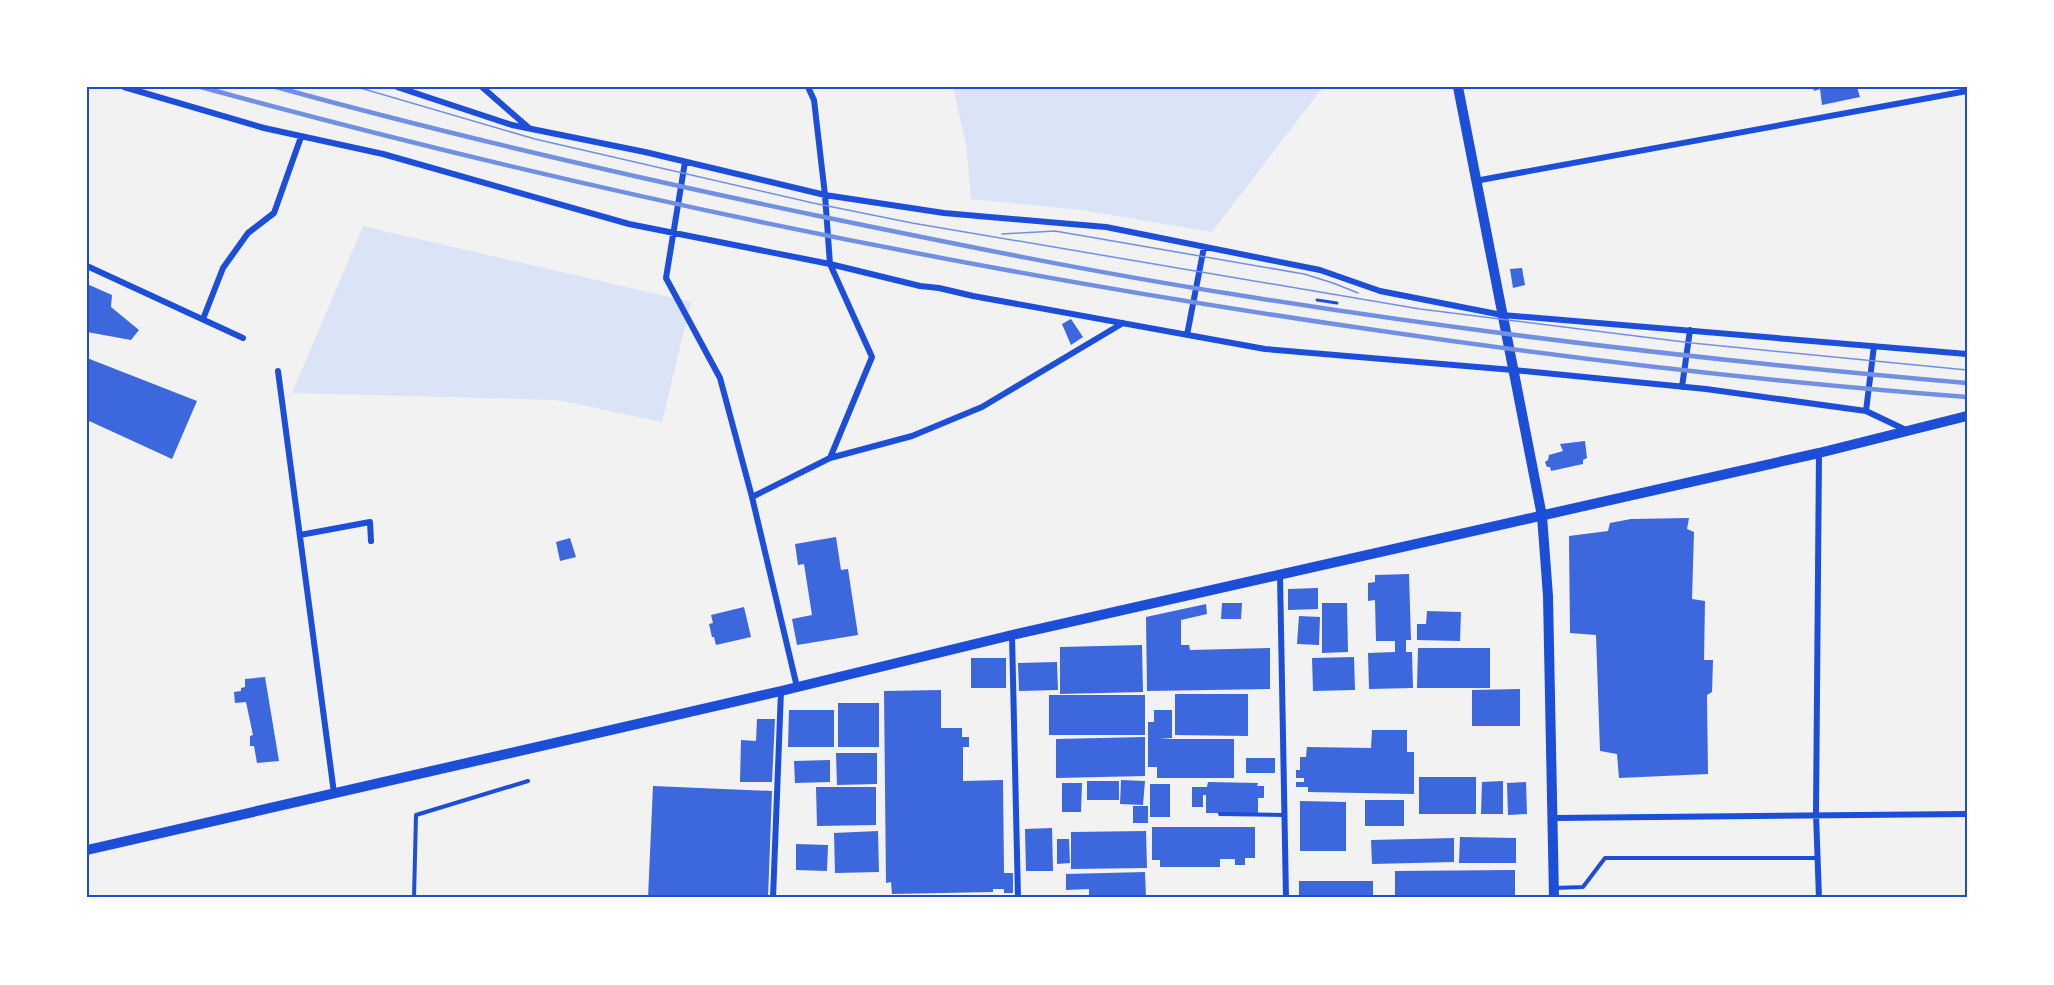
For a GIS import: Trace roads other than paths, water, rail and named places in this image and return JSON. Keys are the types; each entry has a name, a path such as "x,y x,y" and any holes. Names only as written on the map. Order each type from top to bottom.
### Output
{"street":[{"path":"124,87 301,137 383,154 629,224 830,264 920,286 1265,349 1682,387 1866,411 1906,430"},
{"path":"397,87 512,125 825,195 944,213 1106,227 1320,270 1380,291 1502,315 1967,354"},
{"path":"409,91 416,87"},
{"path":"482,87 530,128"},
{"path":"808,87 814,100 830,264 872,357 830,458"},
{"path":"1458,87 1542,516 1548,596 1554,893"},
{"path":"1475,181 1962,90"},
{"path":"203,319 224,268 248,233 274,213 301,137"},
{"path":"685,162 666,278 720,378 752,497 797,687"},
{"path":"1187,335 1204,247"},
{"path":"87,266 243,338"},
{"path":"752,497 830,458 912,436 982,407 1124,323"},
{"path":"1682,387 1690,330"},
{"path":"1866,411 1874,346"},
{"path":"278,371 334,793"},
{"path":"87,850 781,691 1012,635 1819,453 1966,416"},
{"path":"1819,453 1816,814 1819,898"},
{"path":"300,535 370,522 371,541"},
{"path":"1280,574 1286,898"},
{"path":"1012,635 1018,898"},
{"path":"773,898 781,691"},
{"path":"1554,818 1967,814"}],"lane":[{"path":"414,898 416,815 528,781"},
{"path":"1220,814 1286,815"},
{"path":"1554,893 1583,887 1605,858 1818,858"}],"tram line":[{"path":"357,87 535,139 813,203 912,223 1420,309 1692,343 1967,370"},
{"path":"1002,234 1055,231 1304,274 1358,293"}],"railway":[{"path":"201,87 346,126 638,195 784,227 1078,283 1226,308 1523,351 1745,377 1967,397"},
{"path":"276,87 476,139 678,186 920,237 1132,277 1329,309 1511,334 1784,366 1967,383"}]}
